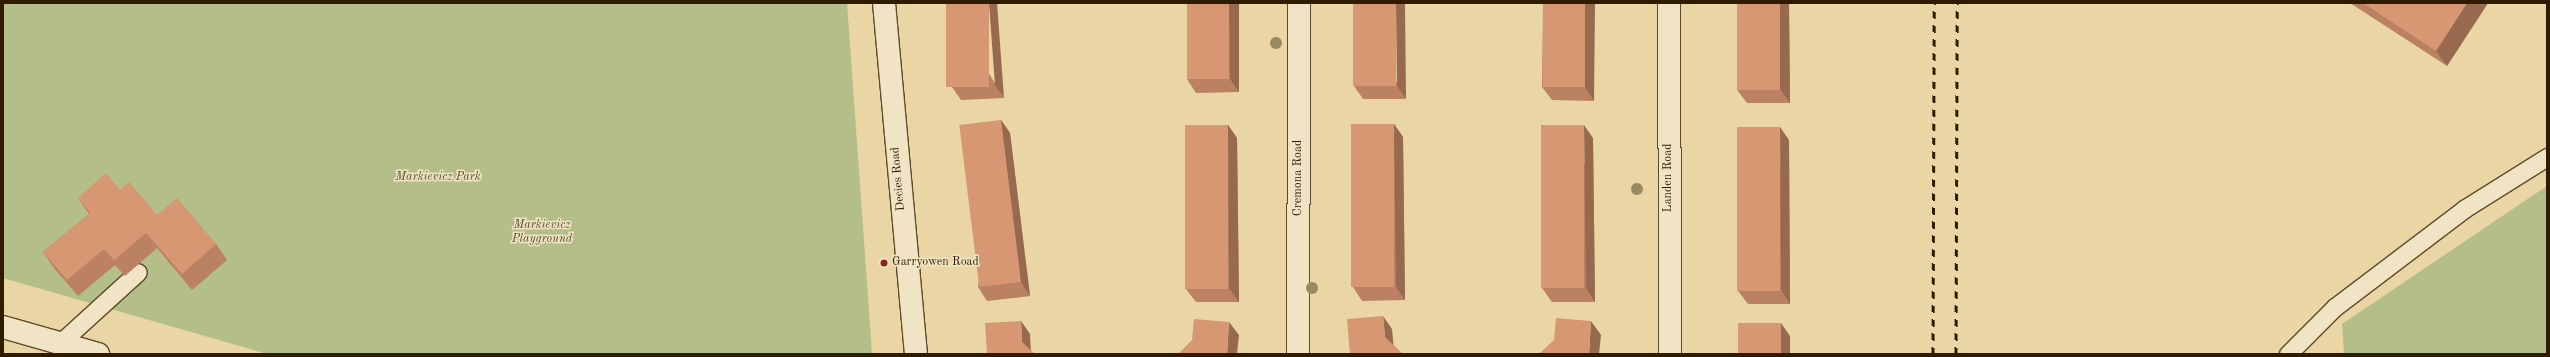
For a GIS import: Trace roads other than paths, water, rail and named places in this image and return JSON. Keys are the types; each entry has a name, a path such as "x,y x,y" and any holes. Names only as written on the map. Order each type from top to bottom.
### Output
{"street":[{"name":"Decies Road","path":"884,3 916,354"},
{"name":"Cremona Road","path":"1298,354 1299,3"},
{"name":"Landen Road","path":"1669,3 1670,354"},
{"path":"3,327 98,354"}],"lane":[{"path":"2288,354 2347,298 2464,209 2547,157"},
{"path":"60,343 138,272"}],"railway":[{"path":"1933,354 1934,3"},
{"path":"1956,354 1957,3"}],"place":[{"name":"Garryowen Road","path":"884,263"}],"park label":[{"name":"Markievicz Park","path":"438,178"},
{"name":"Markievicz Playground","path":"542,233"}]}
